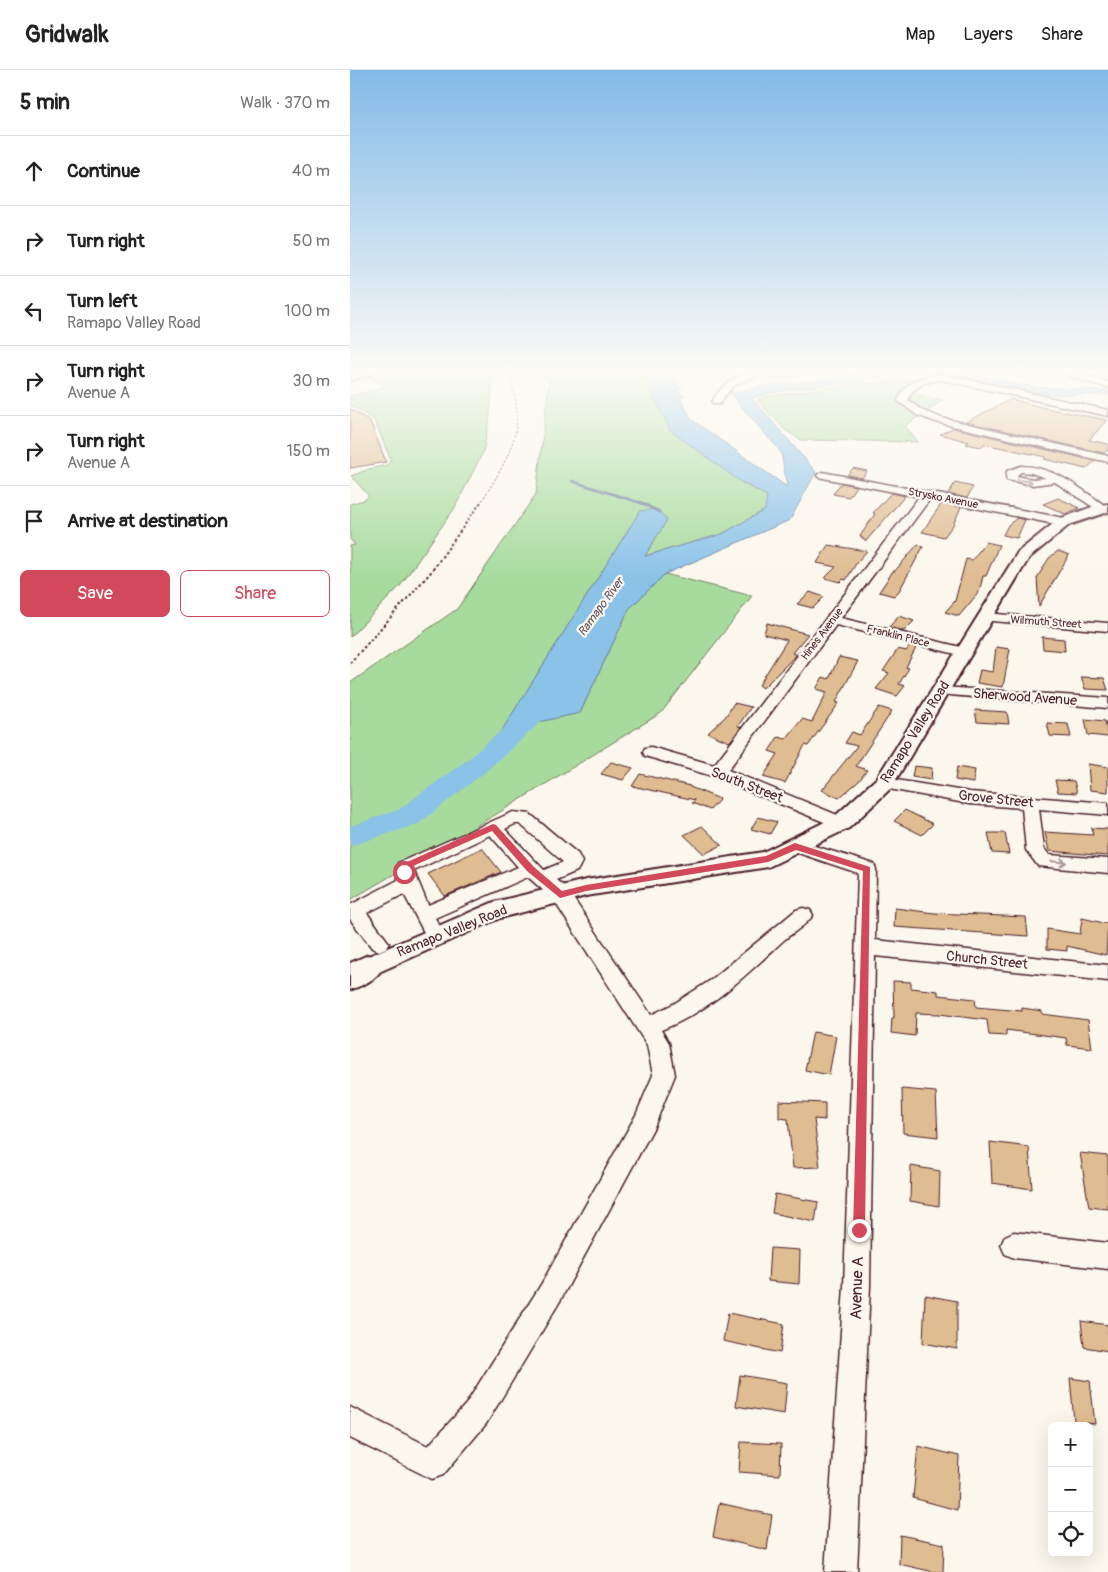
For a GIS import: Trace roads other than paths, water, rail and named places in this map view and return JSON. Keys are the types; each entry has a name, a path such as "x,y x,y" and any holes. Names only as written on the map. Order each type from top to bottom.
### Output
{"main road":[{"name":"Ramapo Valley Road","path":"362,966 436,937 494,911 544,881 586,888 768,859 841,823 884,784 1023,555 1064,522 1105,509"}],"street":[{"path":"1022,439 1108,459"},
{"name":"Strysko Avenue","path":"822,475 1064,522"},
{"path":"1055,478 1105,509"},
{"name":"Hines Avenue","path":"718,772 926,495"},
{"name":"Wilmuth Street","path":"985,617 1108,627"},
{"name":"Franklin Place","path":"832,620 964,652"},
{"name":"Sherwood Avenue","path":"942,690 1108,703"},
{"name":"South Street","path":"651,752 718,772 841,823"},
{"name":"Grove Street","path":"884,784 962,796 1108,809"},
{"path":"1030,803 1035,850 1044,861 1108,866"},
{"path":"424,915 544,881 571,866 572,859 524,818 513,818 410,864 405,868 404,872 424,915 436,937"},
{"path":"350,1422 432,1464 476,1414 551,1292 646,1120 664,1075 658,1043 647,1026 544,881 493,827"},
{"name":"Avenue A","path":"795,846 867,869 857,1286 841,1572"},
{"path":"362,966 357,910 409,883"},
{"path":"647,1026 666,1020 739,970 785,926 803,915"},
{"name":"Church Street","path":"866,947 1108,973"},
{"path":"1014,1245 1108,1256"}],"water":[{"path":"682,439 719,439 787,487 781,452 770,439 788,439 816,472 790,520 665,574 629,609 580,713 502,730 640,511 657,509 667,520 645,556 722,534 765,510 767,496 741,482"}],"waterway":[{"path":"572,481 643,504"},
{"path":"643,504 659,512"},
{"name":"Ramapo River","path":"350,836 408,817 476,766 535,714 546,696"}]}
